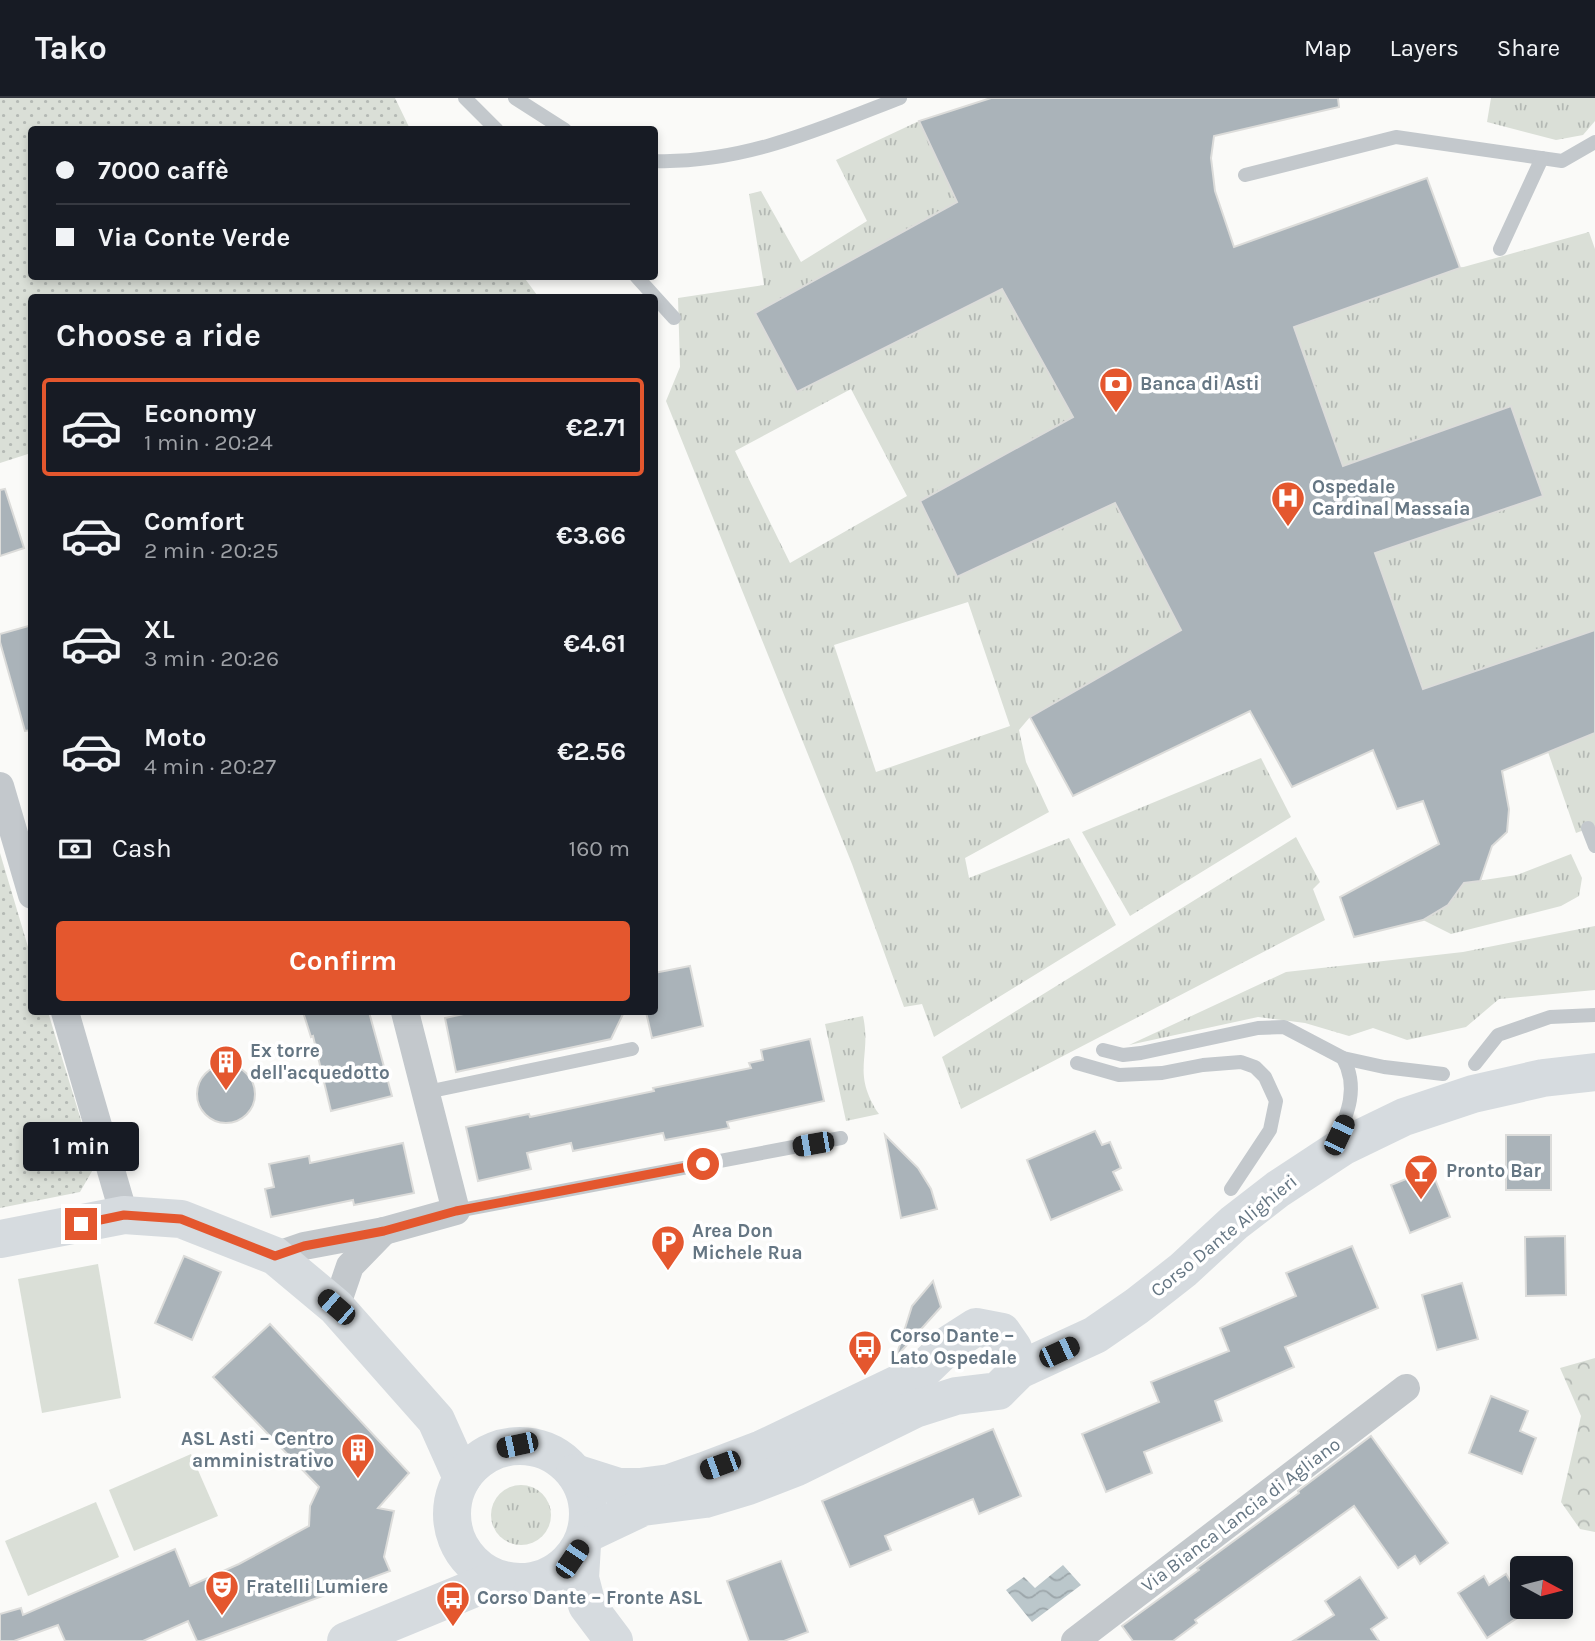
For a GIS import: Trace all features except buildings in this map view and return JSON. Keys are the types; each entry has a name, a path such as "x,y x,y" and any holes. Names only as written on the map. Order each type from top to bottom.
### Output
{"street":[{"path":"0,786 28,881"},
{"path":"66,1015 124,1215"},
{"path":"275,1256 304,1246 384,1231 456,1211 406,1015"},
{"name":"Corso Dante Alighieri","path":"584,1540 643,1507 705,1499 760,1481 851,1442 915,1409 956,1396 998,1391 1019,1370 1095,1335 1183,1270 1234,1223 1329,1156 1404,1117 1473,1094 1543,1078 1595,1073"},
{"path":"0,1239 124,1215 181,1219 275,1256 336,1307 436,1420 462,1478"},
{"path":"336,1307 350,1266 384,1231"},
{"path":"575,1473 619,1487 640,1488 670,1483 693,1475 762,1449 919,1374 951,1343 976,1327 1002,1332 1013,1348 1019,1370"},
{"name":"Via Bianca Lancia di Agliano","path":"1075,1641 1406,1388"},
{"path":"436,1420 495,1450"},
{"path":"584,1540 566,1565 544,1579 520,1583 497,1579 471,1562 462,1550 454,1533 454,1496 462,1478 476,1461 495,1450 517,1445 539,1448 559,1457 575,1473 585,1492 589,1513 580,1578 587,1605 614,1641"},
{"path":"437,1602 462,1550"},
{"path":"346,1641 497,1579"},
{"path":"544,1579 587,1605"}],"lane":[{"path":"466,98 493,126"},
{"path":"515,98 559,126"},
{"path":"658,161 680,162 747,153 824,128 900,98"},
{"path":"1245,175 1396,137 1562,161 1595,142"},
{"path":"1500,249 1542,158"},
{"path":"640,280 652,294"},
{"path":"658,300 674,318"},
{"path":"1588,828 1595,846"},
{"path":"1475,1064 1498,1035 1550,1017 1595,1015"},
{"path":"1103,1050 1123,1055 1141,1053 1258,1028 1284,1027 1343,1058 1443,1074"},
{"path":"427,1092 632,1049"},
{"path":"1329,1156 1349,1114 1352,1087 1343,1058"},
{"path":"1077,1063 1119,1075 1162,1073 1203,1065 1241,1062 1255,1067 1265,1077 1276,1101 1270,1130 1231,1189"},
{"path":"456,1211 841,1138"}],"green space":[{"path":"0,98 395,98 409,126 28,126 28,280 526,280 536,294 28,294 28,454 0,463"},
{"path":"1491,98 1595,98 1595,121 1583,135 1556,140 1487,122"},
{"path":"919,121 957,202 755,313 1002,289 1073,417 920,501 957,577 1115,503 1181,630 1030,717 1019,730 1026,762 1049,812 965,858 969,878 1069,838 1116,925 934,1037 922,1004 904,1007 852,864 666,401 680,367 678,298 764,285 749,194 761,191 801,262 867,221 836,160","holes":["851,389 907,496 790,563 735,451","968,602 1010,726 876,772 834,645"]},
{"path":"1589,232 1595,249 1595,631 1423,689 1375,553 1543,495 1511,406 1343,466 1294,327 1460,268"},
{"path":"1595,733 1595,826 1576,833 1548,752"},
{"path":"1261,758 1291,817 1130,916 1082,832"},
{"path":"1296,837 1320,882 1313,889 1325,920 961,1109 942,1057"},
{"path":"0,853 28,947 28,1015 49,1015 95,1166 80,1192 0,1208"},
{"path":"1571,854 1582,878 1579,896 1561,906 1451,934 1423,920 1448,905 1464,883 1517,875"},
{"path":"1595,926 1595,990 1499,999 1466,1027 1407,1040 1373,1028 1349,1036 1305,1023 1258,1017 1129,1045 1286,972 1463,952"},
{"path":"863,1016 864,1075 866,1087 879,1114 846,1121 825,1024"},
{"path":"98,1264 121,1398 42,1413 18,1279"},
{"path":"1595,1358 1595,1532 1580,1529 1561,1502 1581,1416 1560,1368"},
{"path":"191,1454 218,1516 134,1551 109,1490"},
{"path":"521,1485 542,1494 551,1515 542,1536 521,1545 500,1536 491,1515 500,1494"},
{"path":"96,1502 119,1557 28,1596 5,1541"}],"water":[{"path":"1063,1565 1081,1585 1032,1622 1006,1590 1024,1577 1035,1588"}],"place":[{"name":"Banca di Asti","path":"1116,414"},
{"name":"Ospedale Cardinal Massaia","path":"1288,528"},
{"name":"Ex torre dell'acquedotto","path":"226,1092"},
{"name":"Pronto Bar","path":"1421,1201"},
{"name":"Area Don Michele Rua","path":"668,1272"},
{"name":"Corso Dante – Lato Ospedale","path":"865,1377"},
{"name":"ASL Asti – Centro amministrativo","path":"358,1480"},
{"name":"Fratelli Lumiere","path":"222,1617"},
{"name":"Corso Dante – Fronte ASL","path":"453,1628"}],"route":[{"path":"81,1224 124,1215 181,1219 275,1256 304,1246 384,1231 456,1211 703,1164"}]}
